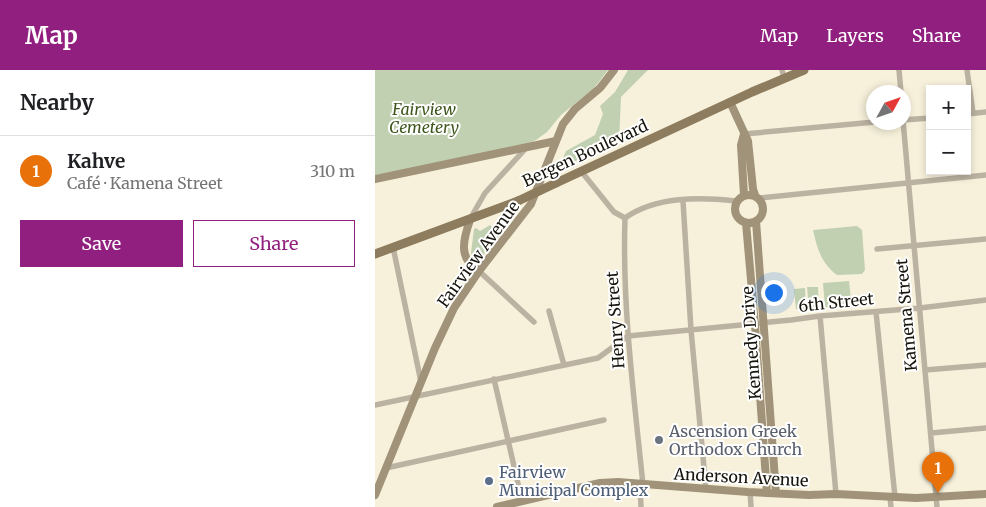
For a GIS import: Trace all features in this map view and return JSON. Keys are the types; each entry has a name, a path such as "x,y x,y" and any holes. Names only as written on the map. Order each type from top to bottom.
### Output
{"main road":[{"name":"Fairview Avenue","path":"375,496 447,321 479,271 531,204 563,124 569,116 600,88 614,70"},
{"name":"Bergen Boulevard","path":"375,254 517,201 729,102 783,74 804,70"},
{"path":"729,102 749,141 753,189 763,208 761,216 756,221 745,223 739,219 735,212 736,201 744,195 757,197"},
{"path":"744,134 741,145 744,195"},
{"path":"375,179 556,141"},
{"path":"470,220 466,231 465,258 479,271"},
{"name":"Kennedy Drive","path":"756,221 764,322 763,372 768,448 767,492"},
{"name":"Kennedy Drive","path":"745,223 755,323 763,372"},
{"name":"Kennedy Drive","path":"768,448 776,493"},
{"name":"Anderson Avenue","path":"497,507 600,483 618,482 809,495 836,494 936,498 986,494"}],"street":[{"path":"899,70 900,85"},
{"path":"967,70 968,85"},
{"path":"971,114 986,112"},
{"path":"911,119 926,118"},
{"path":"744,134 866,123"},
{"name":"Kamena Street","path":"904,130 937,507"},
{"path":"470,220 485,193 527,147"},
{"path":"581,171 614,212 625,218 653,204 716,199 736,201"},
{"path":"757,197 986,175"},
{"path":"683,201 691,330 706,489"},
{"name":"Henry Street","path":"625,218 624,248 628,336 641,485 641,507"},
{"path":"877,249 986,239"},
{"path":"393,247 421,383"},
{"path":"479,271 534,322"},
{"name":"6th Street","path":"628,336 986,300"},
{"path":"549,311 564,365"},
{"path":"876,312 893,497 891,507"},
{"path":"820,316 836,494"},
{"path":"375,405 598,358 628,336"},
{"path":"925,370 986,364"},
{"path":"494,379 522,501"},
{"path":"386,468 604,420"},
{"path":"931,433 986,428"},
{"path":"750,492 751,507"}],"green space":[{"name":"Fairview Cemetery","path":"375,70 608,70 594,88 561,115 547,132 521,147 375,177"},
{"path":"628,70 648,70 621,97 619,141 558,169 566,151 595,135 603,114 600,106 615,92"},
{"path":"490,225 500,235 481,258 474,259 471,253 474,229 476,228 480,231"},
{"path":"857,226 862,230 865,270 862,274 837,275 827,265 821,255 813,230"},
{"path":"849,281 852,308 832,309 825,307 823,283"},
{"path":"807,287 818,287 819,308 809,308"},
{"path":"805,288 806,309 796,309 794,289"}],"place":[{"name":"Ascension Greek Orthodox Church","path":"659,440"},
{"name":"Fairview Municipal Complex","path":"489,481"},
{"name":"Kahve","path":"938,493"}]}
